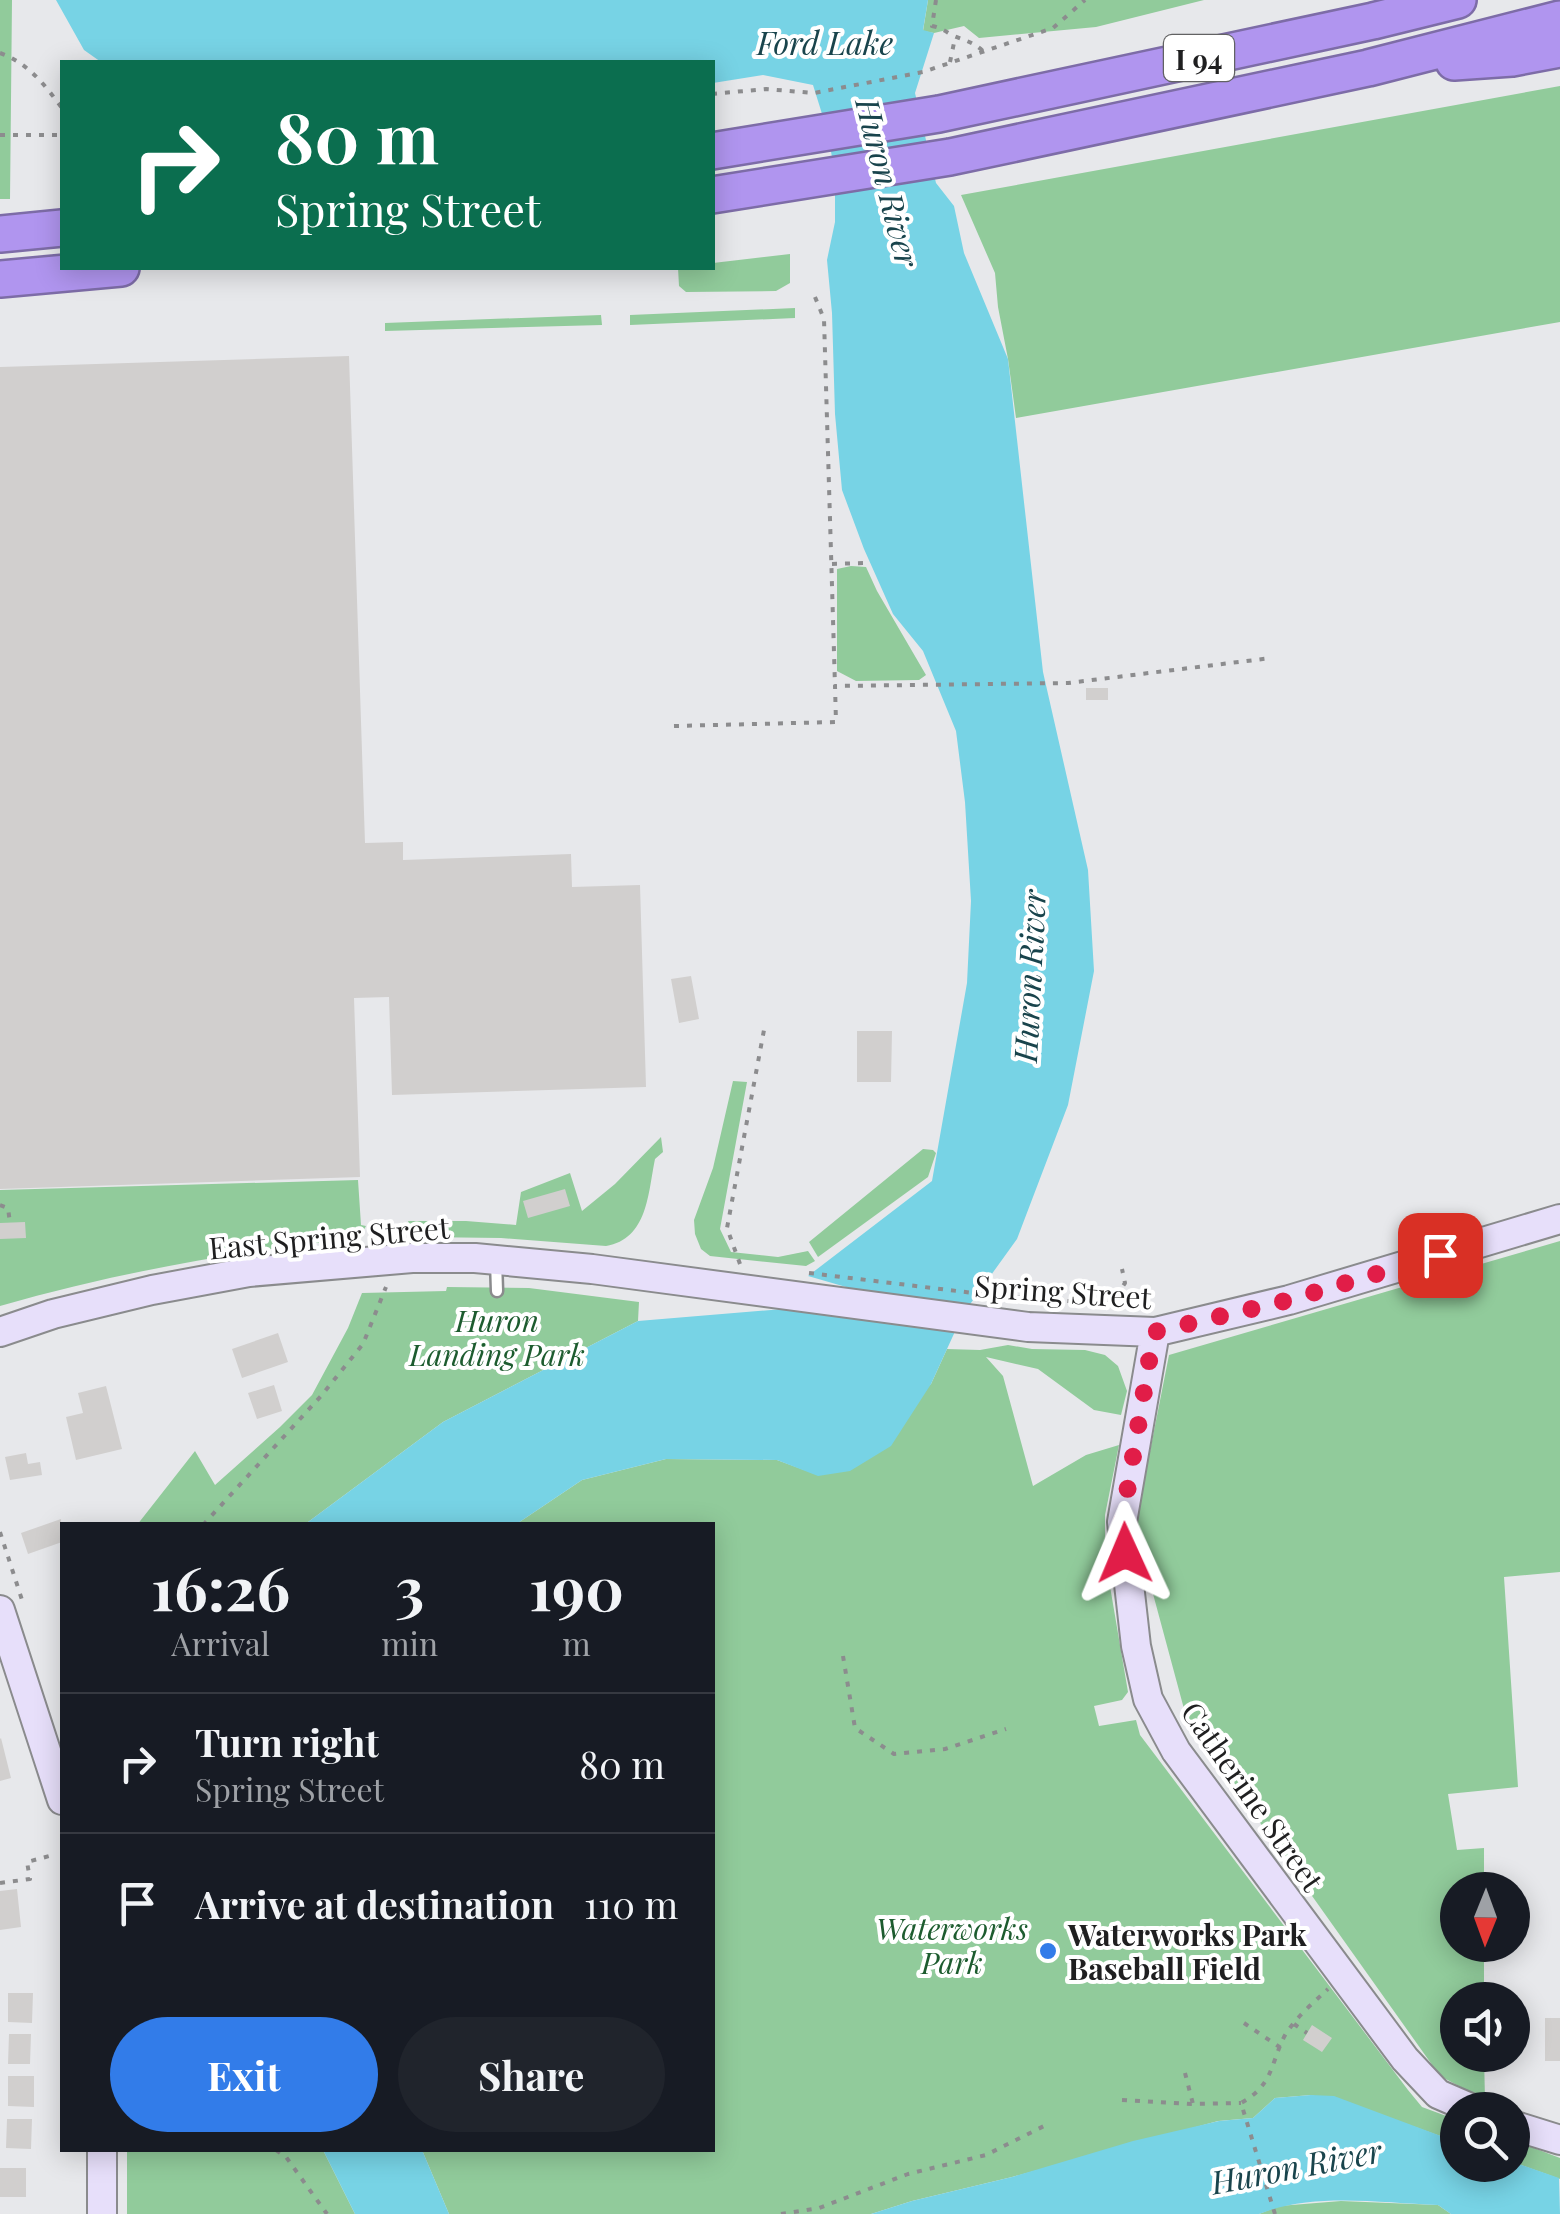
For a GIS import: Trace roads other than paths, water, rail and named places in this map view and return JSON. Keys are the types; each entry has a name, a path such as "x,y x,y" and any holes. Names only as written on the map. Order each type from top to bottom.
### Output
{"highway":[{"name":"I 94","path":"715,151 939,114 1458,0"},
{"name":"I 94","path":"715,196 950,157 1368,68 1560,19"},
{"path":"1368,68 1512,58 1560,49"},
{"path":"0,234 60,228"},
{"path":"0,279 99,270"}],"main road":[{"name":"Spring Street","path":"735,1275 1028,1326 1154,1332 1289,1300 1560,1219"},
{"name":"East Spring Street","path":"0,1332 152,1290 248,1272 412,1258 735,1275"},
{"name":"Catherine Street","path":"1154,1332 1122,1522 1136,1646 1148,1699 1176,1751 1405,2059 1440,2095"},
{"path":"0,1610 60,1794"},
{"path":"1530,2131 1560,2140"},
{"path":"102,2152 102,2214"}],"lane":[{"path":"496,1260 496,1290"}],"water":[{"path":"56,0 928,0 923,30 934,33 915,93 936,183 954,206 964,253 1008,359 1043,672 1088,870 1094,971 1068,1105 1017,1239 963,1314 931,1384 891,1446 850,1471 818,1476 777,1460 666,1459 582,1480 519,1522 308,1522 443,1422 638,1321 891,1300 808,1276 932,1181 967,983 971,901 965,802 956,731 923,651 893,614 842,490 827,260 835,222 835,176 828,133 813,85 763,75 715,83 715,60 98,60 84,50"},
{"name":"Huron River","path":"1334,2096 1440,2136 1440,2182 1530,2182 1530,2168 1559,2178 1560,2214 1451,2214 1438,2205 1347,2200 1302,2203 1259,2214 871,2214 1133,2141 1219,2121 1253,2118 1275,2098"},
{"path":"324,2152 423,2152 449,2214 355,2214"}],"place":[{"name":"Waterworks Park Baseball Field","path":"1048,1951"}],"water label":[{"name":"Ford Lake","path":"825,41"}],"park label":[{"name":"Huron Landing Park","path":"497,1337"},
{"name":"Waterworks Park","path":"952,1945"}]}
